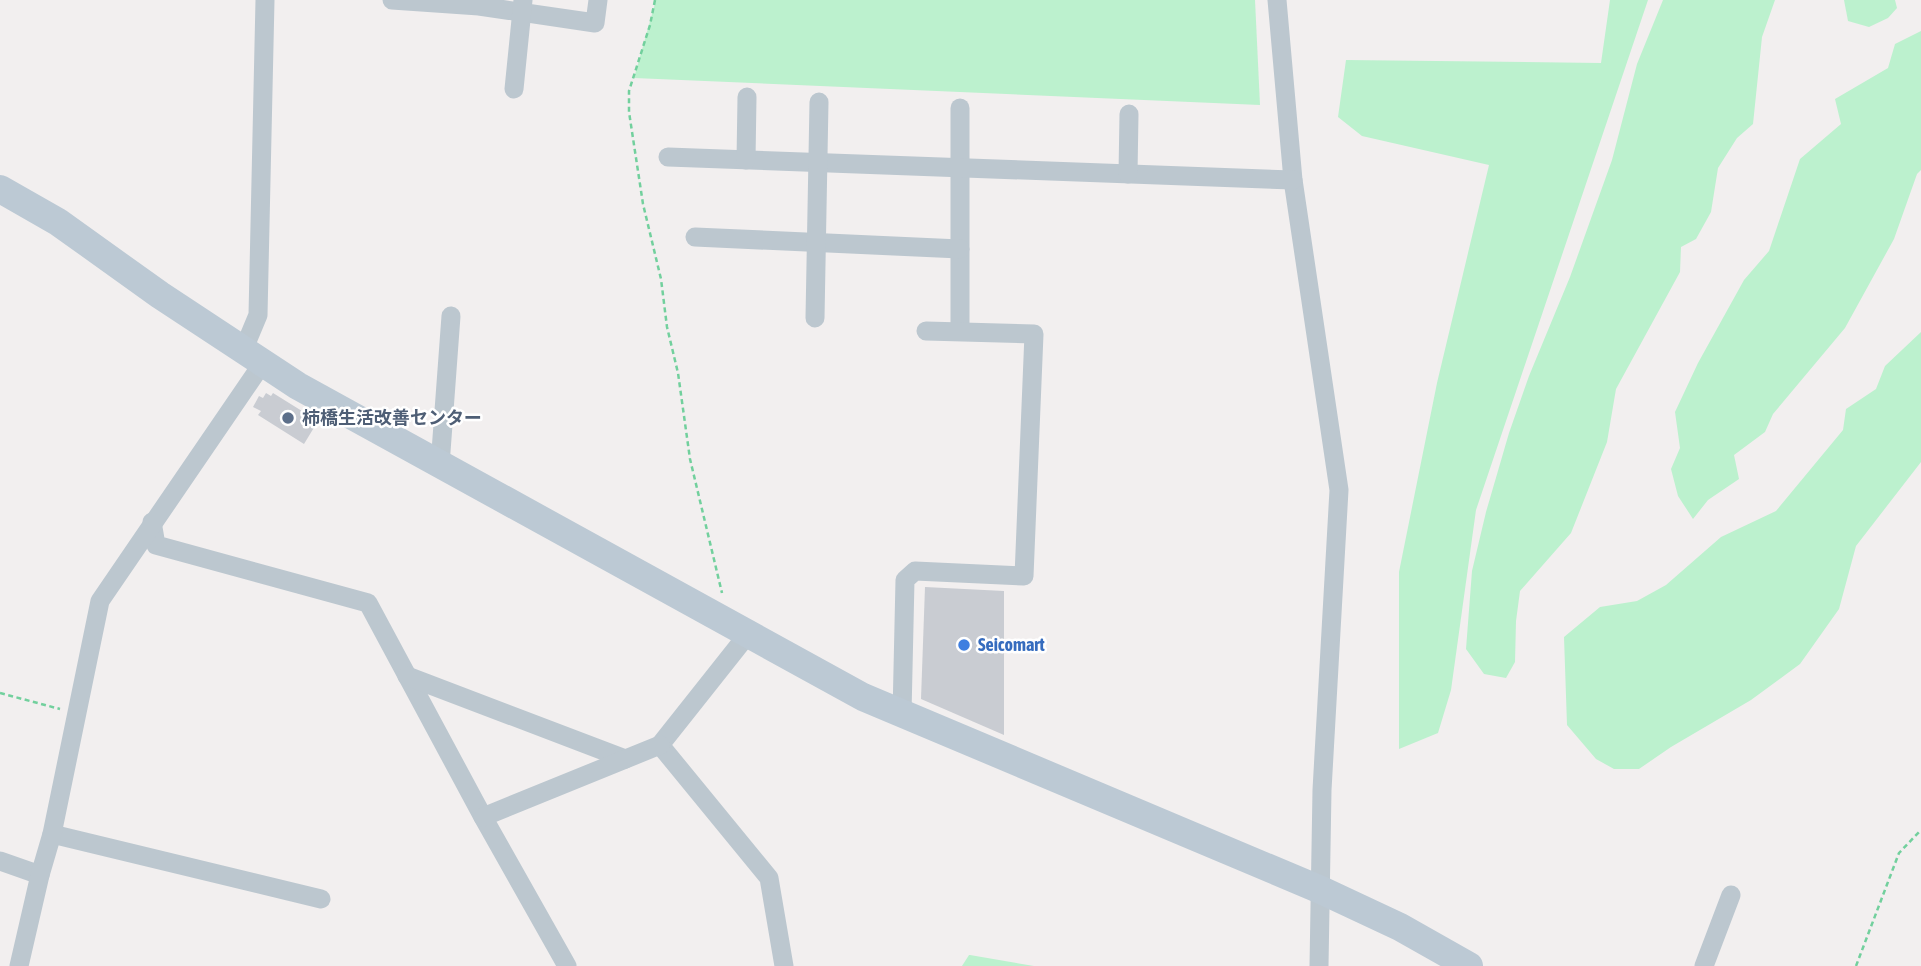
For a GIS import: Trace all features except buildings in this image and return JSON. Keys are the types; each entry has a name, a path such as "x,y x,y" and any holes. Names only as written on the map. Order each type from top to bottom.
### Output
{"street":[{"path":"19,966 52,834 100,601 152,522 252,357 258,315 265,0"},
{"path":"392,0 523,6 595,23 598,0"},
{"path":"1277,0 1293,180 1339,489 1322,790 1319,966"},
{"path":"514,89 523,6"},
{"path":"746,160 747,97"},
{"path":"815,318 819,102"},
{"path":"960,108 960,330"},
{"path":"1128,174 1129,114"},
{"path":"668,158 1293,180"},
{"path":"0,189 58,222 252,357 440,465 863,697 1321,890 1400,927 1469,966"},
{"path":"695,237 960,249"},
{"path":"440,465 452,316"},
{"path":"902,714 905,580 915,571 1024,576 1034,334 926,331"},
{"path":"152,522 156,545 368,603 567,966"},
{"path":"483,817 660,745 739,630"},
{"path":"407,676 625,759"},
{"path":"660,745 769,878 784,966"},
{"path":"52,834 321,899"},
{"path":"0,861 40,875"},
{"path":"1704,966 1731,895"}],"path":[{"path":"654,0 650,25 629,91 629,112 643,204 661,279 667,327 678,373 690,459 739,630"},
{"path":"0,693 77,713"},
{"path":"1856,966 1899,853 1921,830"}],"green space":[{"path":"656,0 1255,0 1260,105 634,78"},
{"path":"1610,0 1648,0 1476,510 1451,690 1438,733 1399,749 1399,572 1437,383 1489,165 1362,136 1338,117 1346,60 1601,63"},
{"path":"1663,0 1775,0 1762,37 1753,124 1737,138 1718,168 1711,212 1696,239 1681,247 1680,272 1616,389 1607,442 1571,533 1520,591 1515,662 1506,678 1484,674 1466,649 1472,571 1486,512 1529,376 1570,277 1612,160 1637,64"},
{"path":"1844,0 1895,0 1897,8 1888,18 1869,27 1848,21"},
{"path":"1921,31 1921,170 1917,174 1894,239 1845,328 1773,414 1765,432 1734,455 1739,479 1708,500 1693,519 1678,496 1671,469 1680,448 1675,412 1698,363 1744,280 1769,251 1800,159 1841,124 1835,99 1888,68 1895,44"},
{"path":"1921,332 1921,462 1856,546 1839,609 1800,664 1751,700 1639,769 1614,769 1596,759 1567,725 1564,637 1600,607 1637,601 1666,585 1721,537 1776,511 1843,430 1846,409 1876,389 1885,366"},
{"path":"970,955 1034,966 962,966"}],"place":[{"name":"柿橋生活改善センター","path":"288,418"},
{"name":"Seicomart","path":"964,645"}]}
